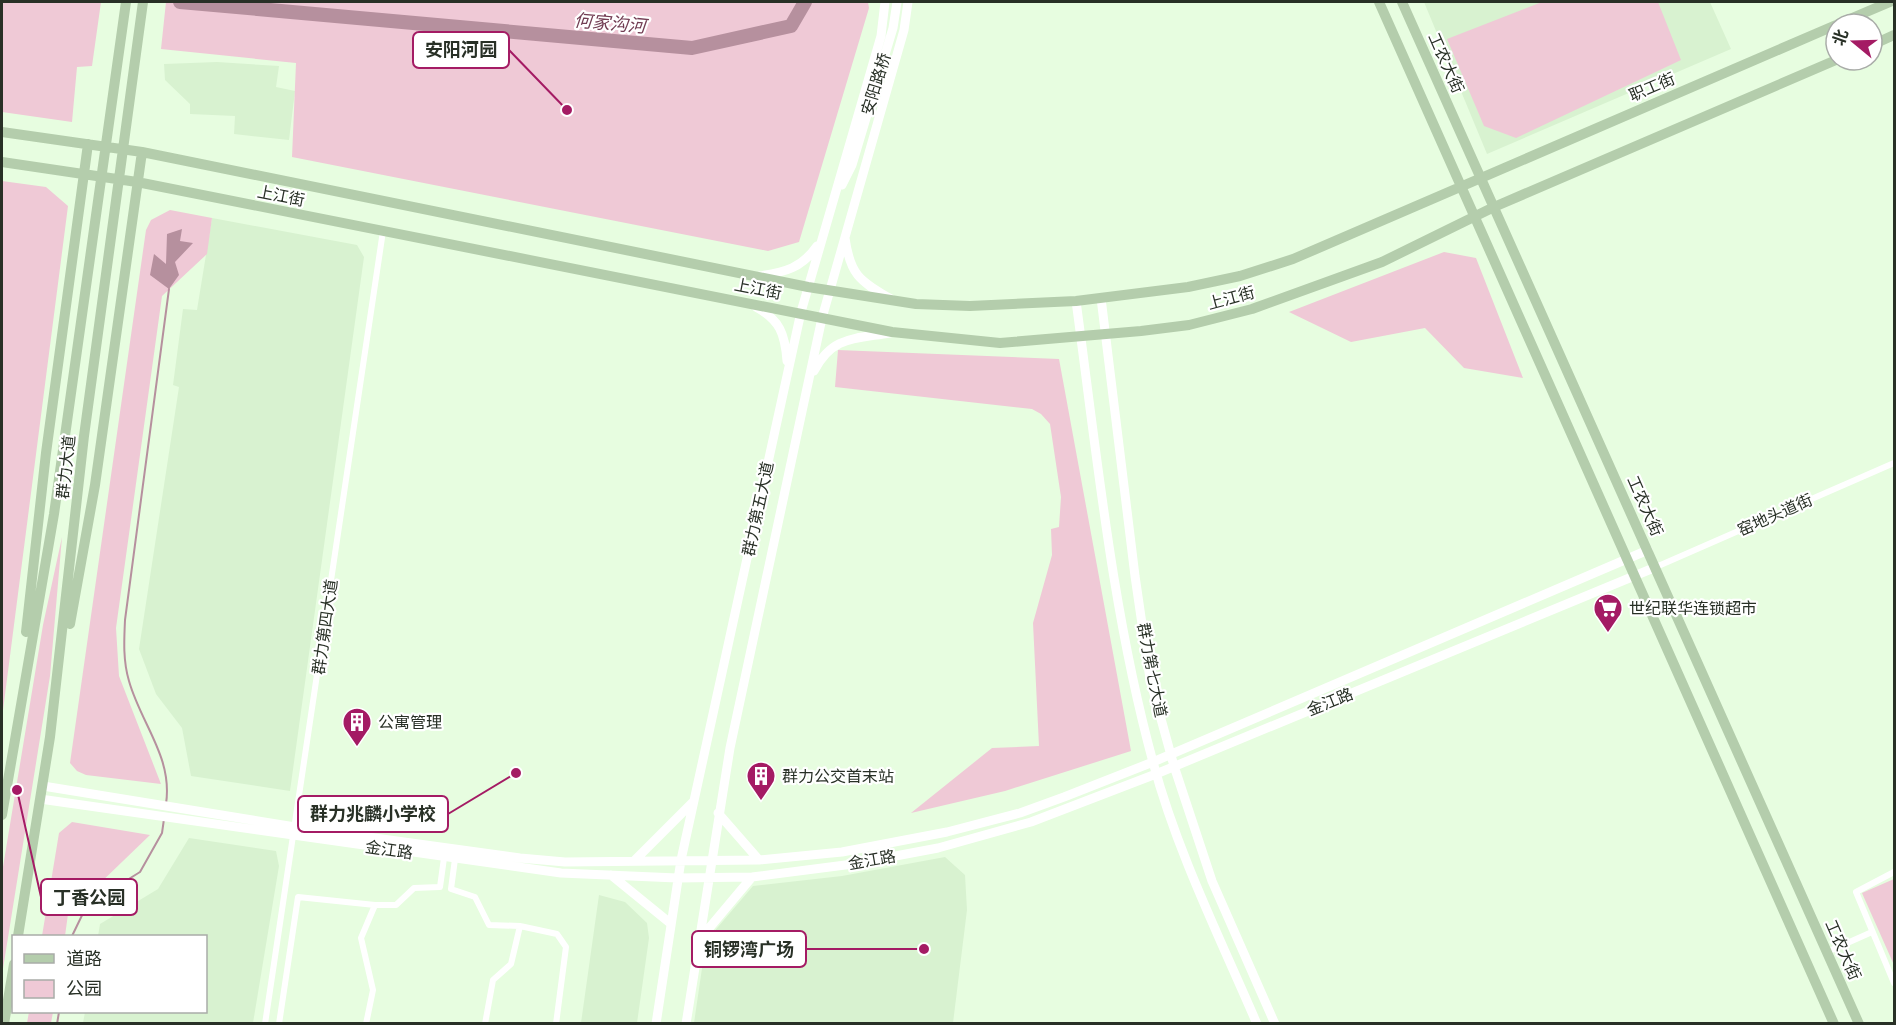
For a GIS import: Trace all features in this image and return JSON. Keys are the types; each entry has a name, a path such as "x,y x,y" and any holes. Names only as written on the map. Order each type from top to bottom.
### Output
{"main road":[{"name":"群力大道","path":"2,815 65,434 126,2"},
{"name":"群力大道","path":"18,935 50,737 84,436 143,2"},
{"name":"群力第五大道","path":"656,1023 677,878 801,312 881,36 885,2"},
{"name":"安阳路桥","path":"830,209 852,165 893,28 897,2"},
{"name":"群力第五大道","path":"686,1023 718,813 808,381 828,290 904,30 908,2"},
{"path":"1379,2 1834,1023"},
{"name":"工农大街","path":"1402,2 1859,1023"},
{"name":"职工街","path":"1866,12 1890,2"},
{"name":"职工街","path":"1480,178 1824,30"},
{"path":"1494,207 1824,65"},
{"name":"上江街","path":"2,132 142,152 808,287 893,300 970,306 1076,301 1188,288 1240,276 1321,249 1480,178"},
{"path":"14,737 46,453 88,144"},
{"path":"50,737 95,484 142,152"},
{"name":"上江街","path":"2,162 137,182 801,312 892,332 951,340 1000,343 1104,335 1189,325 1252,309 1382,262 1494,207"},
{"path":"844,234 854,274 870,287 893,300"},
{"path":"757,276 783,273 800,266 822,239"},
{"name":"群力第七大道","path":"1101,298 1150,679 1170,754 1212,881 1275,1023"},
{"name":"群力第七大道","path":"1076,301 1118,600 1131,672 1156,774 1197,885 1257,1023"},
{"path":"749,302 779,323 786,346 788,372"},
{"path":"808,381 821,358 840,341 892,332"},
{"name":"金江路","path":"294,832 565,862 759,860 877,846 947,832 1020,813 1153,762 1648,550"},
{"name":"金江路","path":"40,799 153,810 444,858 561,873 677,878 752,877 853,864 938,848 1031,822 1156,774 1656,567"},
{"name":"金江路","path":"43,786 153,810"},
{"path":"635,860 694,801"},
{"path":"718,813 759,860"},
{"path":"611,874 670,923"},
{"path":"698,940 752,877"},
{"path":"4,1023 12,976"}],"street":[{"name":"群力第四大道","path":"265,1023 383,231"},
{"name":"窑地头道街","path":"1656,567 1894,463"},
{"path":"279,1023 298,897 396,905 414,888 440,887 444,858"},
{"path":"455,859 451,889 475,897 489,925 520,926 557,934 566,948 556,1023"},
{"path":"1894,872 1856,892 1894,983"},
{"path":"366,1023 373,990 361,938 375,905"},
{"path":"485,1023 493,980 511,964 520,926"},
{"path":"1827,952 1872,932"}],"shaded area":[{"path":"1424,2 1710,2 1731,49 1487,154"},
{"path":"217,62 279,66 276,87 295,91 289,140 234,134 235,116 190,114 190,104 165,80 164,64"},
{"path":"212,218 357,245 364,257 290,791 191,776 182,728 156,694 139,649 179,387 173,385 183,309 197,310"},
{"path":"182,229 180,241 193,243 175,262 179,275 169,289 150,275 154,254 166,264 167,234"},
{"path":"189,838 276,851 279,866 253,1023 83,1023 85,1013 207,1013 207,935 98,935 100,924 158,889"},
{"path":"945,857 965,875 967,910 953,1023 694,1023 706,941 753,886 842,876"},
{"path":"599,895 625,902 647,923 649,938 637,1023 581,1023"}],"green space":[{"path":"2,2 101,2 92,66 77,67 72,122 2,112"},
{"path":"166,2 868,2 869,8 799,242 768,251 292,157 296,63 161,49"},
{"path":"1542,2 1658,2 1681,60 1516,138 1484,126 1447,39"},
{"path":"2,181 46,187 68,206 2,718"},
{"path":"170,210 212,218 207,254 162,296 116,628 119,676 161,784 86,775 77,771 70,763 146,230 151,220"},
{"path":"1444,252 1476,258 1523,378 1464,368 1425,328 1351,342 1289,312"},
{"path":"838,350 1059,359 1131,751 1005,791 911,813 992,748 1039,746 1033,623 1052,555 1051,529 1059,527 1061,497 1050,424 1041,414 1032,409 835,387"},
{"path":"62,537 50,676 2,975 2,873 43,625"},
{"path":"72,822 150,835 68,914 65,935 42,935 59,833"},
{"path":"1894,879 1894,965 1862,893"},
{"path":"29,1013 53,1013 51,1023 27,1023"}],"waterway":[{"name":"何家沟河","path":"180,2 692,48 791,26 805,2"},
{"path":"166,804 165,771 155,741 134,697 126,666 124,643 125,620 169,289"},
{"path":"72,935 87,905 140,872 162,833 164,819"},
{"path":"57,1024 59,1013"}],"place":[{"name":"安阳河园","path":"567,110"},
{"name":"世纪联华连锁超市","path":"1608,634"},
{"name":"公寓管理","path":"357,748"},
{"name":"群力兆麟小学校","path":"516,773"},
{"name":"丁香公园","path":"17,790"},
{"name":"群力公交首末站","path":"761,802"},
{"name":"铜锣湾广场","path":"924,949"}]}
